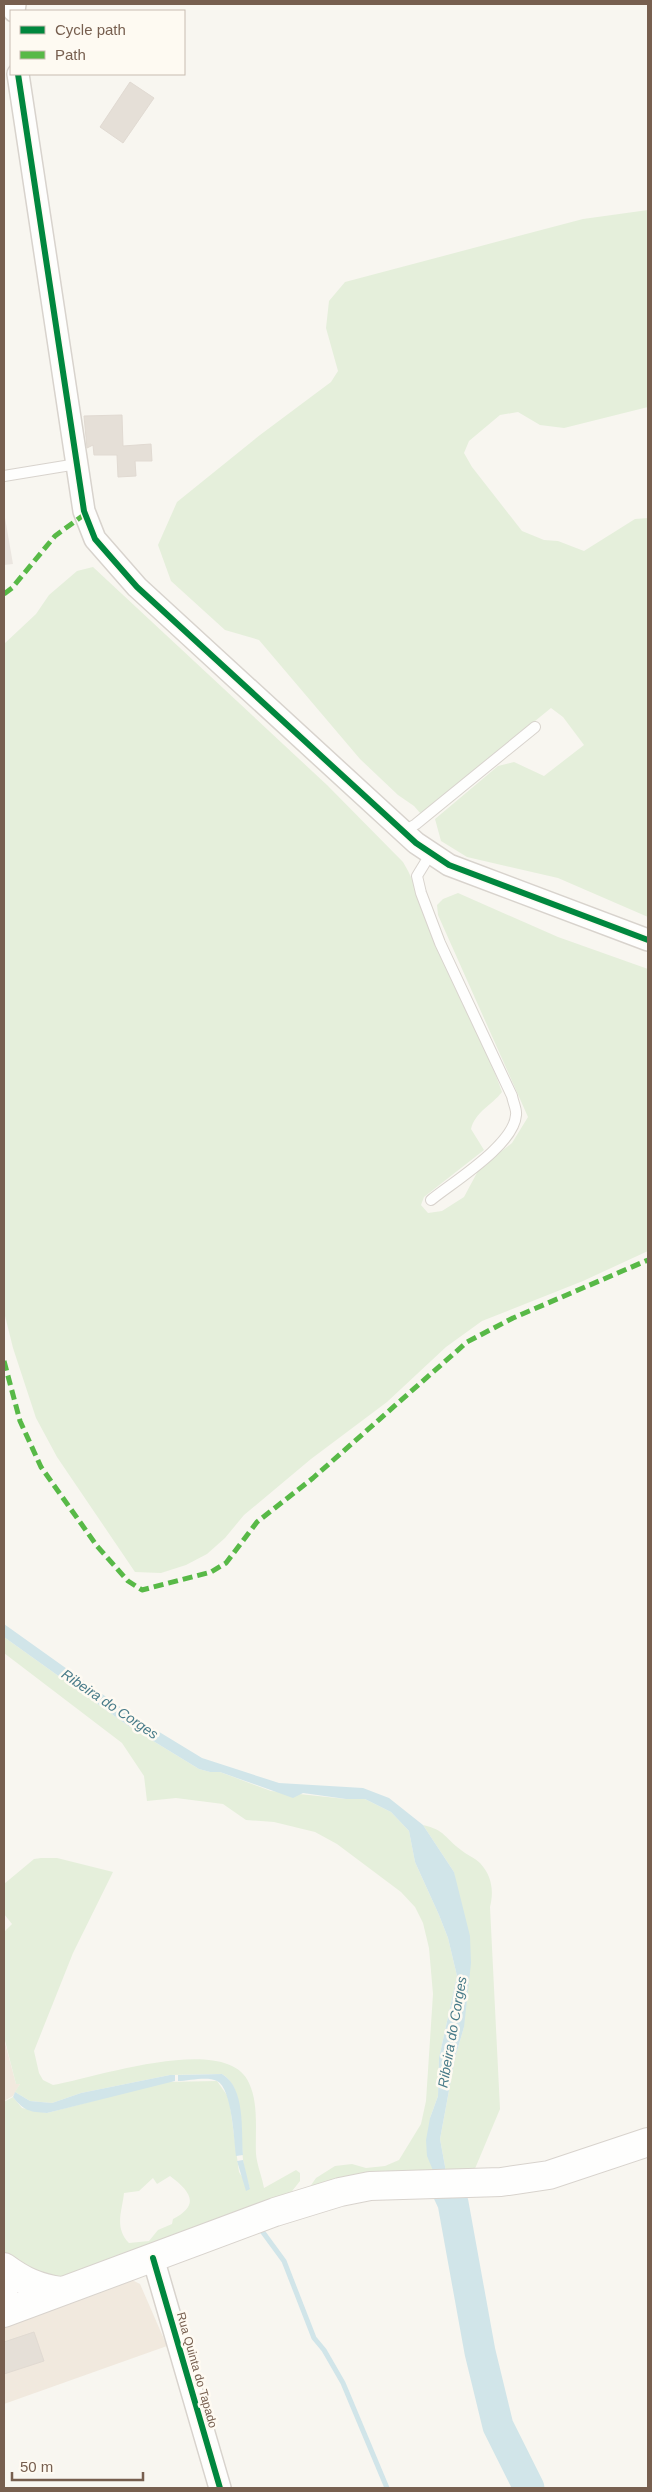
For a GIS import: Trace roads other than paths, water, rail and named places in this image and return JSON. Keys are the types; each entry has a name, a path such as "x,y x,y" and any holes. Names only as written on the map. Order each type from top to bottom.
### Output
{"main road":[{"path":"6,2309 153,2258 275,2212 340,2192 370,2186 501,2182 549,2175 648,2142"},
{"path":"4,2267 22,2280 41,2288 61,2291"}],"street":[{"path":"18,75 84,511 95,539 136,587 403,832 431,853 449,865 648,940"},
{"name":"Rua Quinta do Tapado","path":"153,2258 220,2488"},
{"path":"4,2267 6,2309"}],"lane":[{"path":"4,476 77,464"},
{"path":"403,832 416,824 535,727"},
{"path":"431,853 417,876 421,893 440,943 512,1096 516,1115 509,1133 489,1154 431,1200"}],"water":[{"path":"4,1624 133,1716 202,1758 279,1783 363,1788 389,1798 423,1825 454,1872 470,1936 471,1963 464,2027 455,2058 440,2139 446,2172 434,2173 427,2156 426,2140 430,2118 438,2096 439,2058 457,1976 448,1938 415,1862 409,1831 391,1812 365,1799 346,1799 303,1793 293,1798 220,1772 199,1769 127,1725 4,1637"},
{"path":"222,2074 230,2081 239,2099 243,2155 236,2156 229,2104 222,2086 217,2081 208,2079 178,2081 178,2075"},
{"path":"175,2075 175,2081 47,2113 28,2110 13,2097 15,2092 30,2101 52,2103 81,2093"},
{"path":"243,2160 250,2189 246,2191 237,2161"}],"waterway":[{"name":"Ribeira do Corges","path":"447,2190 453,2203 480,2352 498,2426 529,2488"},
{"path":"262,2231 284,2261 314,2338 324,2350 343,2383 387,2488"}]}
